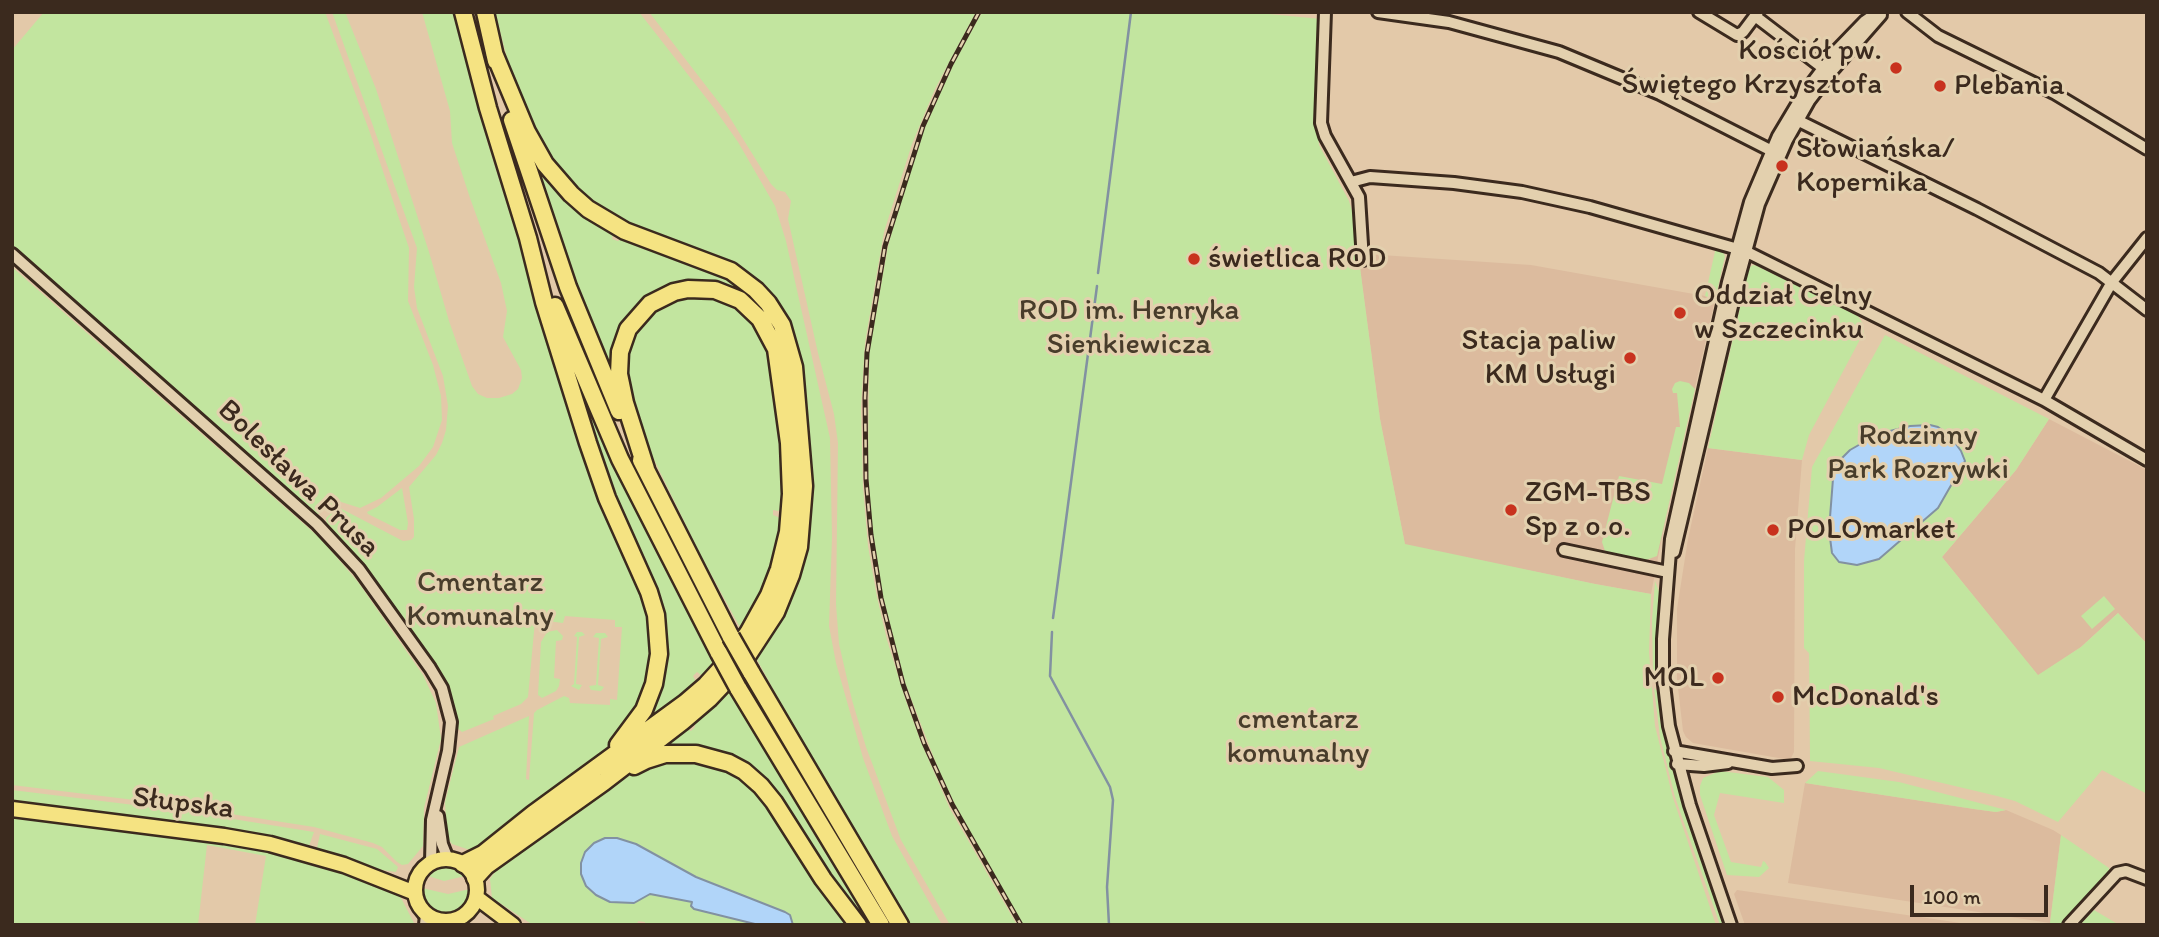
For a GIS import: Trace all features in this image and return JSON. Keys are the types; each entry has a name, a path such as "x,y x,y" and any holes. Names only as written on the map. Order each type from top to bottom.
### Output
{"highway":[{"path":"463,12 544,302 598,473 649,592 656,615 659,636 657,670 644,710 603,763"},
{"path":"485,12 526,164 568,287 620,413 731,637 900,925"},
{"path":"475,878 486,866 604,782 682,722 723,686 754,649 776,612 796,558 803,517 803,460 794,367 782,325 768,303 744,280 718,264 640,237 588,209 545,164 527,132 494,53"},
{"path":"528,239 620,459 719,653 881,925"},
{"path":"456,861 483,854 533,814 685,703 720,669 755,623 779,569 788,532 791,494 789,443 775,349 760,319 740,300 727,294 701,289 674,292 650,304 628,329 620,352 619,374 625,403 646,469"},
{"path":"604,782 646,760 665,754 713,757 737,767 761,786 774,802 807,856 858,925"}],"main road":[{"name":"Słupska","path":"12,809 255,840 303,852 415,893"},
{"path":"456,861 475,878 476,897 467,912 455,919 440,923 426,919 415,893 417,878 431,862 456,861"},
{"name":"Słupska","path":"344,866 417,878"},
{"path":"476,897 513,925"},
{"path":"467,912 506,925"}],"street":[{"path":"1325,12 1321,123 1325,136 1360,200 1363,260"},
{"path":"1378,12 1448,22 1559,52 1661,93 1772,151"},
{"path":"1699,12 1737,35 1743,32 1756,14 1823,68"},
{"path":"1731,925 1674,751 1663,676 1663,622 1668,572 1678,539 1750,202 1789,117 1823,68 1865,21 1878,12"},
{"path":"1741,249 1797,120 1832,71 1884,12"},
{"path":"1907,12 1938,36 2054,93 2147,149"},
{"path":"1797,120 1977,209 2112,282 2147,310"},
{"path":"1351,182 1370,177 1431,181 1535,195 1741,249 2043,400 2147,460"},
{"path":"2043,400 2112,282 2147,238"},
{"name":"Bolesława Prusa","path":"12,254 300,508 339,546 367,580 430,668 446,699 451,722 451,738 432,820 431,862"},
{"path":"1564,550 1668,572"},
{"path":"1674,751 1708,756 1731,763 1772,768 1797,766"},
{"path":"1677,764 1731,763"},
{"path":"1685,789 1699,765"},
{"name":"Bolesława Prusa","path":"437,796 439,830 456,861"},
{"path":"2069,925 2117,873 2126,871 2147,879"}],"shaded area":[{"path":"1366,254 1531,265 1715,300 1668,506 1651,594 1405,545 1380,419 1359,261"},
{"path":"2049,419 2147,470 2147,644 2118,613 2081,647 2038,676 1942,557 2016,470"},
{"path":"1708,448 1802,460 1795,549 1794,752 1790,760 1693,743 1683,731 1677,679 1677,609 1688,539"},
{"path":"1805,783 1996,812 2006,810 2053,830 2061,835 2050,923 1788,883"},
{"path":"1737,890 1974,925 1745,925 1734,894"}],"green space":[{"path":"44,12 325,12 409,248 408,301 433,365 441,396 442,420 433,447 419,466 381,498 360,508 338,501 315,514 12,247 12,50"},
{"name":"Cmentarz Komunalny","path":"332,12 345,12 376,89 472,386 478,394 487,398 499,398 518,389 522,378 521,370 503,337 507,311 501,283 452,143 450,111 422,12 453,12 488,144 520,246 645,596 654,653 641,704 617,737 598,756 482,849 479,846 470,850 452,844 447,837 445,802 459,747 529,716 526,779 529,780 534,713 537,710 564,696 569,698 570,703 610,705 610,699 617,700 622,627 615,627 615,620 565,616 563,623 547,621 544,618 546,611 536,610 528,697 521,704 493,716 494,719 462,732 455,726 450,694 436,667 372,579 327,526 326,518 340,508 403,541 411,540 414,537 414,519 409,487 436,455 442,443 448,406 443,376 417,308 414,287 417,248"},
{"path":"495,12 639,12 738,142 775,206 786,241 830,438 832,537 829,626 836,663 863,758 892,836 942,925 911,925 815,766 755,656 806,530 771,297 617,221 568,184 534,136 513,81"},
{"path":"649,12 976,12 935,89 912,144 884,232 865,343 861,407 863,487 868,546 877,597 906,701 950,809 1017,925 950,925 901,840 866,747 839,644 836,604 838,443 834,414 788,219 791,201 785,192 777,190 771,184 727,113"},
{"path":"982,12 1248,12 1321,19 1317,126 1319,145 1349,201 1353,214 1380,419 1405,544 1651,594 1649,652 1655,726 1673,798 1716,925 1023,925 966,828 939,771 905,683 883,598 868,479 869,353 888,246 925,127 953,65"},
{"path":"532,153 565,195 610,228 612,239 618,241 630,238 720,270 744,285 755,296 767,309 778,328 787,354 798,449 797,532 777,597 750,646 748,643 766,614 781,578 790,546 795,506 793,450 785,370 775,331 756,306 730,289 709,283 682,284 653,295 632,313 618,339 612,371 584,303"},
{"path":"1716,247 1725,256 1715,300 1705,296"},
{"path":"1753,265 1858,316 1863,324 1864,332 1809,435 1802,460 1708,448 1749,268"},
{"path":"12,267 321,539 358,582 423,675 436,703 441,739 424,808 423,846 408,864 397,862 382,847 373,843 314,827 167,804 12,785"},
{"path":"709,295 730,302 751,317 772,357 783,440 783,508 773,510 773,515 783,524 777,558 743,633 701,556 637,424 626,388 629,340 650,311 675,298"},
{"name":"Rodzinny Park Rozrywki","path":"1885,335 2049,419 2016,470 1942,557 2038,675 2081,647 2118,613 2147,644 2147,794 2102,770 2058,822 2015,801 1997,796 1879,768 1810,761 1809,653 1804,648 1804,561 1812,467"},
{"path":"574,378 650,541 716,667 704,677 697,672 693,676 697,684 628,740 664,652"},
{"path":"1675,383 1689,383 1695,389 1657,556 1643,561 1609,554 1602,542 1619,476 1662,484 1676,427 1680,427 1677,393 1673,393 1672,389"},
{"path":"402,488 407,530 400,530 368,514 367,512"},
{"path":"1655,581 1659,592 1656,670 1653,676 1652,620"},
{"path":"2104,596 2115,609 2092,629 2081,616"},
{"path":"557,630 563,636 562,640 556,641 554,678 560,679 559,686 556,691 542,698 538,695 541,642 547,632"},
{"path":"577,632 585,635 579,637 576,684 582,685 579,690 571,686 574,684 577,637 574,636"},
{"path":"596,633 605,633 608,637 601,639 598,685 604,687 601,691 591,690 589,686 596,685 599,638 593,637"},
{"path":"1654,688 1658,692 1661,725 1675,779 1724,925 1720,925 1675,797 1660,737"},
{"path":"728,689 869,925 864,925 747,767 646,753 687,728 691,731 695,727 694,719"},
{"path":"681,758 732,770 758,791 852,925 645,925 645,922 638,921 637,925 533,925 492,898 490,879 497,869 494,864 617,781 643,767"},
{"path":"1720,771 1768,777 1784,790 1784,803 1720,793 1714,815 1731,862 1761,867 1763,861 1765,862 1769,868 1759,877 1727,875 1700,795 1703,778"},
{"path":"1818,771 1899,782 2006,810 1996,812 1805,783"},
{"path":"12,790 183,811 314,832 309,846 305,847 12,804"},
{"path":"12,815 269,849 393,888 392,893 400,896 415,925 255,925 266,856 207,845 198,925 12,925"},
{"path":"320,834 377,849 398,867 396,872 369,868 318,851"},
{"path":"2061,835 2109,868 2109,873 2063,925 2059,925 2050,923"},
{"path":"443,865 454,867 465,876 444,881 425,875"},
{"path":"422,888 448,894 470,889 464,906 446,914 435,912 425,904 421,897"},
{"path":"2094,910 2116,923 2120,925 2080,925"}],"water":[{"path":"1910,426 1938,427 1950,436 1965,461 1938,508 1879,559 1857,565 1839,562 1832,553 1829,530 1834,466 1850,450 1878,434"},
{"path":"605,838 617,838 636,844 696,877 785,912 790,915 793,925 759,925 694,909 692,902 650,894 634,903 610,902 586,886 581,874 585,852 594,843"}],"waterway":[{"path":"1098,273 1131,12"},
{"path":"1053,618 1097,286"},
{"path":"1052,632 1050,676 1110,787 1113,800 1107,887 1109,925"}],"railway":[{"path":"979,12 951,64 923,126 885,246 867,353 866,479 881,598 903,684 924,743 952,804 1021,925"}],"place":[{"name":"Kościół pw. Świętego Krzysztofa","path":"1896,68"},
{"name":"Plebania","path":"1940,86"},
{"name":"Słowiańska/ Kopernika","path":"1782,166"},
{"name":"świetlica ROD","path":"1194,259"},
{"name":"Oddział Celny w Szczecinku","path":"1680,313"},
{"name":"Stacja paliw KM Usługi","path":"1630,358"},
{"name":"ZGM-TBS Sp z o.o.","path":"1511,510"},
{"name":"POLOmarket","path":"1773,530"},
{"name":"MOL","path":"1718,678"},
{"name":"McDonald's","path":"1778,697"}],"park label":[{"name":"ROD im. Henryka Sienkiewicza","path":"1129,328"},
{"name":"cmentarz komunalny","path":"1298,737"}]}
